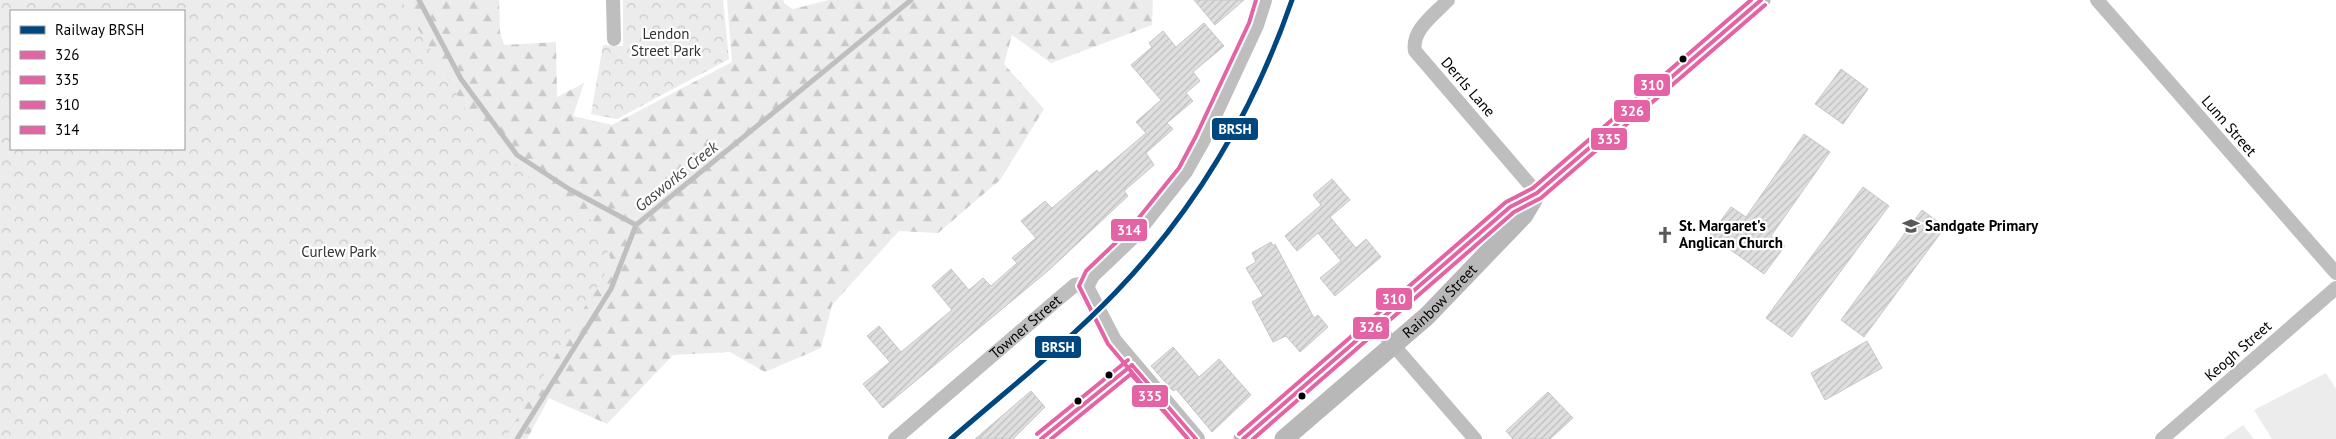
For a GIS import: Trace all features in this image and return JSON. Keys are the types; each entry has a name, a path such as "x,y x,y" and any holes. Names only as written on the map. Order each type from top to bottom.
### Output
{"main road":[{"name":"Rainbow Street","path":"1243,439 1510,207 1537,193 1755,2"},
{"name":"Rainbow Street","path":"1284,439 1427,316 1524,215 1537,193"}],"street":[{"path":"613,0 614,40"},
{"name":"Towner Street","path":"895,439 1075,285 1086,283 1091,275 1134,234 1184,171 1202,139 1255,25 1263,0"},
{"name":"Derrls Lane","path":"1448,0 1418,32 1414,41 1416,51 1537,193"},
{"name":"Lunn Street","path":"2097,0 2336,273"},
{"path":"1086,283 1086,292 1113,342 1196,439"},
{"name":"Keogh Street","path":"2162,439 2336,288"},
{"path":"1375,324 1475,439"}],"green space":[{"name":"Curlew Park","path":"0,0 401,0 474,123 524,174 597,224 612,262 505,439 0,439"},
{"path":"310,0 499,0 500,32 504,45 556,42 557,97 584,83 573,116 612,125 732,62 727,0 784,0 784,3 793,9 829,0 1153,0 1152,25 1051,63 1012,35 1004,64 1044,109 1000,180 938,233 899,231 832,305 821,348 765,372 730,352 673,355 607,424 549,398 527,439 459,439"},
{"name":"Lendon Street Park","path":"623,0 723,0 729,59 617,119 591,114 603,45 623,46"},
{"path":"2326,373 2336,389 2336,439 2272,439 2254,410"},
{"path":"2243,425 2254,439 2223,439"}],"building":[{"path":"1194,0 1244,0 1215,25"},
{"path":"1204,23 1224,46 1193,72 1200,81 1186,93 1193,101 1167,123 1173,129 1146,153 1154,165 1124,191 1128,196 1049,270 883,408 863,384 890,362 867,336 879,326 901,352 952,310 932,286 951,269 969,290 983,278 991,286 1017,263 1012,258 1036,238 1021,221 1045,201 1052,208 1097,170 1099,173 1146,133 1136,122 1161,100 1131,65 1152,47 1149,43 1163,31 1176,47"},
{"path":"1841,69 1868,89 1843,124 1815,104"},
{"path":"1804,134 1830,152 1771,236 1785,246 1764,274 1710,235 1731,207 1746,217"},
{"path":"1332,179 1350,200 1330,217 1356,248 1366,239 1381,257 1335,296 1320,278 1341,261 1318,233 1297,251 1285,236 1321,205 1313,195"},
{"path":"1863,187 1889,206 1792,337 1766,318"},
{"path":"1922,210 1945,227 1864,337 1841,320"},
{"path":"1271,242 1273,246 1275,244 1314,318 1318,315 1328,327 1300,352 1286,336 1273,342 1252,302 1263,296 1246,268 1256,262 1252,253"},
{"path":"1867,341 1882,368 1825,400 1811,373"},
{"path":"1173,347 1199,377 1219,359 1251,395 1212,432 1176,389 1173,391 1151,366"},
{"path":"1031,391 1045,407 1013,439 975,439"},
{"path":"1548,392 1573,418 1550,439 1513,439 1506,431"}],"waterway":[{"name":"Gasworks Creek","path":"419,0 461,79 517,155 569,189 636,225"},
{"name":"Gasworks Creek","path":"517,439 611,289 636,225 911,0"}],"rail line":[{"name":"BRSH","path":"951,439 1096,313 1144,261 1171,227 1197,192 1241,119 1277,41 1292,0"}],"transit line":[{"name":"314","path":"1188,439 1108,344 1079,286 1086,271 1129,230 1179,168 1249,23 1256,0"},
{"name":"310","path":"1239,434 1506,202 1533,188 1751,0"},
{"name":"326","path":"1243,439 1510,207 1537,193 1761,0"},
{"name":"335","path":"1253,439 1514,212 1541,198 1765,5"},
{"name":"314","path":"1037,434 1128,360"},
{"name":"326","path":"1132,365 1196,439"},
{"name":"326","path":"1041,439 1132,365"},
{"name":"335","path":"1051,439 1131,374 1188,439"}],"place":[{"name":"Sandgate Primary","path":"1911,226"},
{"name":"St. Margaret's Anglican Church","path":"1665,235"}]}
